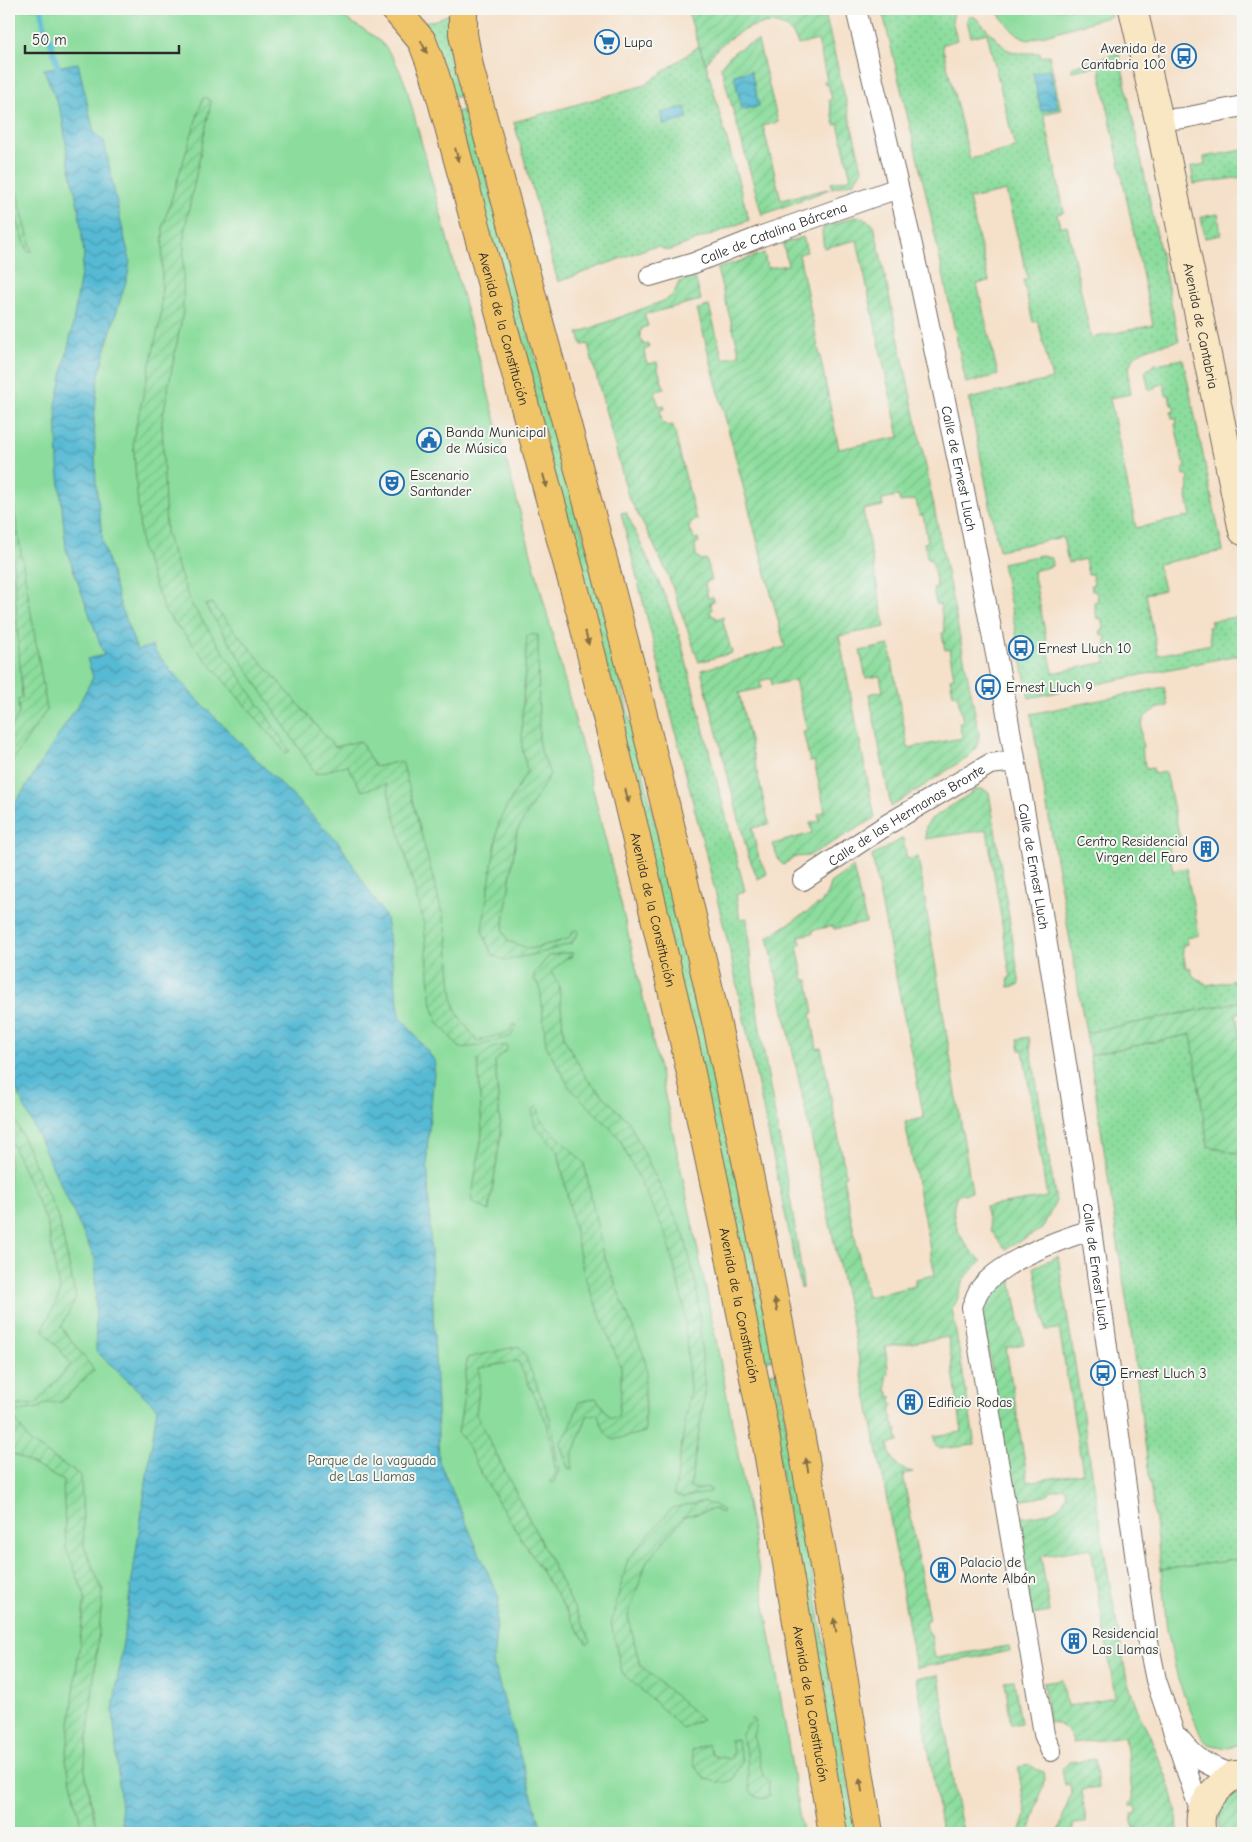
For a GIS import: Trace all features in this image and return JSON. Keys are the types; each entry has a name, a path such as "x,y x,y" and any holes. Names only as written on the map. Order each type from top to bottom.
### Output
{"main road":[{"name":"Avenida de la Constitución","path":"395,9 422,41 435,75 581,613 648,885 726,1237 753,1369 833,1833"},
{"path":"462,9 463,34 470,71 615,604 656,764 718,1028 761,1229 799,1421 840,1650 869,1833"},
{"name":"Avenida de Cantabria","path":"1133,9 1159,120 1243,531"},
{"path":"1202,1823 1205,1802 1211,1792 1240,1775"}],"street":[{"name":"Calle de Ernest Lluch","path":"856,9 912,245 963,485 1015,761 1049,956 1091,1230 1145,1627 1156,1680 1174,1731 1202,1823"},
{"path":"1159,120 1184,118 1243,106"},
{"name":"Calle de Catalina Bárcena","path":"650,276 700,261 762,236 898,188"},
{"name":"Calle de las Hermanas Bronte","path":"803,880 888,824 990,764 1015,761"},
{"path":"1050,1751 1044,1734 972,1307 980,1289 1018,1258 1070,1236 1091,1230"},
{"name":"Calle de Ernest Lluch","path":"1174,1731 1192,1754 1209,1766 1240,1775"}],"green space":[{"name":"Parque de la vaguada de Las Llamas","path":"9,9 333,9 381,42 394,60 406,86 570,700 606,840 645,1005 720,1358 763,1595 802,1833 9,1833"},
{"path":"687,9 824,9 862,169 854,182 832,188 831,183 851,178 838,124 835,125 829,100 832,99 828,84 825,85 824,81 827,80 818,40 798,45 791,32 780,25 766,24 752,27 724,42 713,53 706,64"},
{"path":"882,9 955,9 952,20 957,40 942,45 970,159 1015,148 987,33 971,37 968,17 973,16 976,18 1006,49 1016,53 1040,53 1041,57 1049,55 1061,110 1044,114 1064,212 1057,214 1060,227 1067,225 1091,338 1153,325 1099,66 1072,71 1072,68 1076,65 1119,53 1179,341 1145,349 1138,354 1132,360 1129,368 1131,394 1110,398 1136,528 1191,516 1186,492 1189,491 1187,481 1189,480 1188,475 1184,475 1183,468 1186,468 1175,424 1177,424 1176,418 1172,418 1171,412 1175,411 1173,405 1171,405 1169,395 1166,395 1164,384 1154,386 1155,389 1149,390 1145,372 1156,364 1183,359 1223,551 1158,564 1164,590 1146,594 1158,655 1211,644 1208,627 1212,626 1210,621 1237,617 1243,654 1029,698 1002,563 1042,555 1051,558 1052,566 1033,571 1053,673 1106,662 1103,647 1107,646 1105,635 1101,636 1100,630 1104,629 1101,618 1097,619 1094,602 1098,601 1096,591 1092,591 1091,585 1094,584 1092,574 1088,574 1085,559 1068,563 1063,537 999,550 969,399 1052,379 1038,321 1033,322 1023,280 1028,279 1006,191 969,199 989,281 977,284 998,375 966,383 927,198"},
{"path":"994,9 1109,9 1111,16 1028,40 1014,32"},
{"path":"449,14 450,36 464,95 452,98 422,22 436,20"},
{"path":"758,41 778,122 763,126 781,200 832,188 762,215 721,67 727,58 736,51"},
{"path":"699,46 706,64 749,220 668,251 659,247 651,247 558,282 514,122 645,85"},
{"path":"203,98 207,98 211,102 184,233 183,312 162,420 166,533 190,602 290,751 286,753 165,612 141,547 133,440 161,316 163,226"},
{"path":"468,109 603,608 706,1031 774,1359 762,1361 456,112"},
{"path":"1243,150 1243,177 1194,184 1191,167 1205,164 1204,157"},
{"path":"9,162 32,251 28,252 9,198"},
{"path":"1218,214 1221,235 1205,238 1201,217"},
{"path":"857,216 874,225 925,462 979,733 978,740 969,756 891,807 869,694 883,691 880,676 866,678 860,651 889,645 908,748 962,738 959,722 963,721 957,694 953,694 950,678 954,677 949,649 945,650 942,633 945,632 940,604 936,605 933,588 937,587 932,560 928,560 924,543 928,542 923,515 919,515 916,500 900,502 898,496 882,499 883,506 863,510 885,627 839,636 875,818 809,856 794,857 783,865 779,861 773,844 812,833 810,823 820,821 818,814 825,811 814,761 810,762 803,731 807,730 795,680 772,685 771,678 760,681 761,688 739,693 769,824 752,828 759,858 767,874 758,879 748,855 701,670 785,647 697,309 709,306 723,359 740,355 717,269 764,253 767,268 788,265 783,244 803,237 807,252 799,254 839,449 899,437 857,240 824,248 823,228"},
{"path":"695,277 701,300 644,314 648,326 640,331 640,338 644,345 648,344 649,348 644,350 646,362 649,364 657,362 662,378 660,378 665,389 655,391 655,394 659,406 664,405 665,409 660,410 662,422 667,426 673,425 695,516 698,520 692,522 689,528 694,539 698,538 699,542 695,544 696,556 702,560 706,559 712,580 707,581 705,584 708,598 713,597 714,601 710,603 711,615 716,617 716,619 723,617 732,653 699,662 668,575 628,496 588,344 582,345 578,333 666,300 674,294 679,282"},
{"path":"9,497 12,497 47,710 9,766 9,729 19,714 18,699 22,698"},
{"path":"626,512 666,598 679,634 745,891 736,895 740,919 747,918 757,1010 797,1241 803,1287 801,1289 729,947 621,513"},
{"path":"211,603 335,747 360,741 375,767 402,761 447,931 453,1000 457,1013 477,1041 509,1032 514,1024 517,1025 511,1036 478,1046 460,1048 438,1023 432,1005 424,924 386,784 362,791 347,765 316,774 205,605"},
{"path":"527,635 538,635 539,746 550,774 517,831 503,930 508,941 530,949 568,939 574,930 579,931 572,943 544,952 504,960 492,955 482,930 499,821 527,771 522,747 522,719"},
{"path":"1164,687 1168,706 1152,711 1144,719 1141,731 1143,747 1141,748 1146,769 1153,768 1154,774 1166,772 1180,839 1167,842 1173,871 1186,868 1199,935 1187,938 1188,944 1182,946 1186,968 1190,967 1193,976 1207,985 1243,979 1243,1001 1086,1033 1031,714"},
{"path":"982,789 989,792 1020,985 1009,987 1008,978 1011,977 987,830 925,839 926,826 931,819 976,790"},
{"path":"903,838 907,859 918,857 972,1192 957,1195 954,1204 955,1223 963,1240 982,1261 965,1279 952,1308 975,1445 940,1449 935,1442 934,1436 962,1432 948,1337 885,1347 887,1372 889,1374 886,1375 887,1392 889,1392 889,1397 893,1397 891,1399 892,1405 894,1405 891,1408 891,1417 893,1417 892,1424 894,1424 894,1430 898,1429 899,1442 888,1444 898,1466 913,1472 903,1474 929,1620 926,1621 928,1634 931,1635 935,1658 1009,1646 1010,1651 916,1668 883,1478 768,937 821,903 827,894 830,883 853,867 866,923 834,929 833,926 813,930 813,933 799,936 801,944 797,946 804,980 808,980 814,1013 811,1014 817,1049 821,1048 823,1057 846,1176 843,1177 867,1297 915,1286 915,1279 935,1275 905,1122 924,1118 872,856"},
{"path":"573,953 573,956 565,959 551,972 559,985 564,1038 587,1079 629,1122 684,1235 697,1288 705,1394 690,1488 706,1488 711,1489 711,1492 683,1498 674,1495 690,1390 684,1308 667,1237 618,1136 570,1088 546,1045 540,987 534,980 534,974 549,956"},
{"path":"1243,1001 1243,1012 1236,1013 1243,1053 1240,1056 1243,1079 1243,1155 1208,1146 1191,1034 1090,1055 1086,1033"},
{"path":"1192,1034 1208,1145 1243,1155 1243,1559 1161,1570 1131,1332 1090,1055"},
{"path":"1029,1037 1056,1201 1042,1229 1005,1249 991,1231 985,1207 1047,1197 1023,1050 1020,1050 1018,1039"},
{"path":"507,1045 507,1050 495,1061 501,1134 489,1211 471,1201 482,1135 478,1060 492,1048"},
{"path":"9,1106 59,1219 76,1298 61,1327 94,1370 62,1402 47,1403 38,1408 9,1413 9,1406 36,1404 71,1364 43,1329 60,1294 47,1223 9,1137"},
{"path":"538,1107 540,1119 584,1163 603,1253 644,1356 647,1372 645,1380 645,1432 613,1440 606,1434 597,1414 587,1416 572,1459 572,1469 568,1468 560,1444 570,1428 579,1402 596,1398 611,1418 618,1417 621,1368 584,1275 558,1151 535,1126 532,1109"},
{"path":"1058,1256 1108,1574 1127,1680 1171,1789 1177,1813 1178,1833 1140,1833 1139,1828 1134,1829 1132,1814 1137,1813 1136,1806 1130,1806 1130,1802 1133,1801 1125,1736 1073,1743 1065,1728 1049,1722 1043,1683 1062,1680 1067,1706 1115,1697 1091,1548 1041,1556 1050,1612 1032,1615 1016,1518 1041,1514 1056,1509 1062,1504 1066,1488 1052,1490 1046,1496 1013,1502 983,1318 987,1299 999,1286 1011,1279 1024,1344 1006,1348 1028,1482 1083,1473 1059,1329 1046,1330 1034,1267"},
{"path":"519,1346 524,1353 550,1418 559,1471 553,1483 550,1482 556,1473 547,1423 518,1361 479,1368 480,1382 476,1414 591,1641 587,1644 484,1479 464,1440 458,1433 467,1358"},
{"path":"777,1372 857,1833 844,1833 764,1374"},
{"path":"14,1418 30,1442 81,1476 84,1545 103,1592 85,1762 97,1833 83,1833 66,1760 85,1596 66,1548 63,1481 10,1452 11,1426 9,1426 9,1419"},
{"path":"705,1501 707,1504 713,1504 723,1511 721,1513 714,1509 685,1516 647,1561 628,1616 640,1665 702,1719 682,1728 622,1673 611,1623 628,1559 672,1508"},
{"path":"1243,1559 1243,1739 1239,1744 1227,1748 1208,1744 1201,1736 1178,1680 1167,1630 1161,1570"},
{"path":"939,1675 953,1782 963,1833 942,1833 917,1678"},
{"path":"1014,1680 1021,1723 1011,1725 1005,1681"},
{"path":"752,1718 756,1724 753,1735 763,1775 769,1781 769,1797 761,1798 755,1796 749,1784 747,1755 741,1735"},
{"path":"737,1739 742,1761 733,1780 724,1783 705,1779 695,1766 691,1751 707,1744 714,1756 730,1759 733,1751 730,1740"},
{"path":"1095,1759 1098,1788 1082,1790 1086,1823 1073,1824 1074,1833 1058,1833 1071,1793 1070,1784 1065,1785 1062,1770 1069,1762"},
{"path":"1031,1765 1035,1769 1044,1772 1045,1779 1029,1833 1020,1833 1026,1815 1018,1767"},
{"path":"1243,1792 1243,1833 1220,1833 1219,1819 1222,1807 1230,1798"}],"water":[{"path":"78,63 94,133 104,141 130,260 128,275 107,343 98,380 94,420 96,484 103,544 120,604 137,650 152,646 191,693 339,843 386,918 400,1016 435,1061 427,1151 439,1461 499,1598 493,1663 543,1833 125,1833 122,1824 113,1710 157,1408 96,1351 95,1259 15,1086 9,998 9,813 81,700 93,677 87,659 104,655 66,549 58,466 56,405 72,329 84,255 79,210 68,159 62,116 44,69"},
{"path":"1050,69 1058,108 1041,111 1033,73"},
{"path":"751,71 759,106 742,110 734,75"},
{"path":"685,107 688,119 664,125 661,113"}],"waterway":[{"path":"41,9 44,26 60,75"}],"place":[{"name":"Lupa","path":"607,42"},
{"name":"Avenida de Cantabria 100","path":"1184,56"},
{"name":"Banda Municipal de Música","path":"429,440"},
{"name":"Escenario Santander","path":"392,483"},
{"name":"Ernest Lluch 10","path":"1021,648"},
{"name":"Ernest Lluch 9","path":"988,687"},
{"name":"Centro Residencial Virgen del Faro","path":"1206,849"},
{"name":"Ernest Lluch 3","path":"1103,1373"},
{"name":"Edificio Rodas","path":"910,1402"},
{"name":"Palacio de Monte Albán","path":"943,1570"},
{"name":"Residencial Las Llamas","path":"1074,1641"}]}
